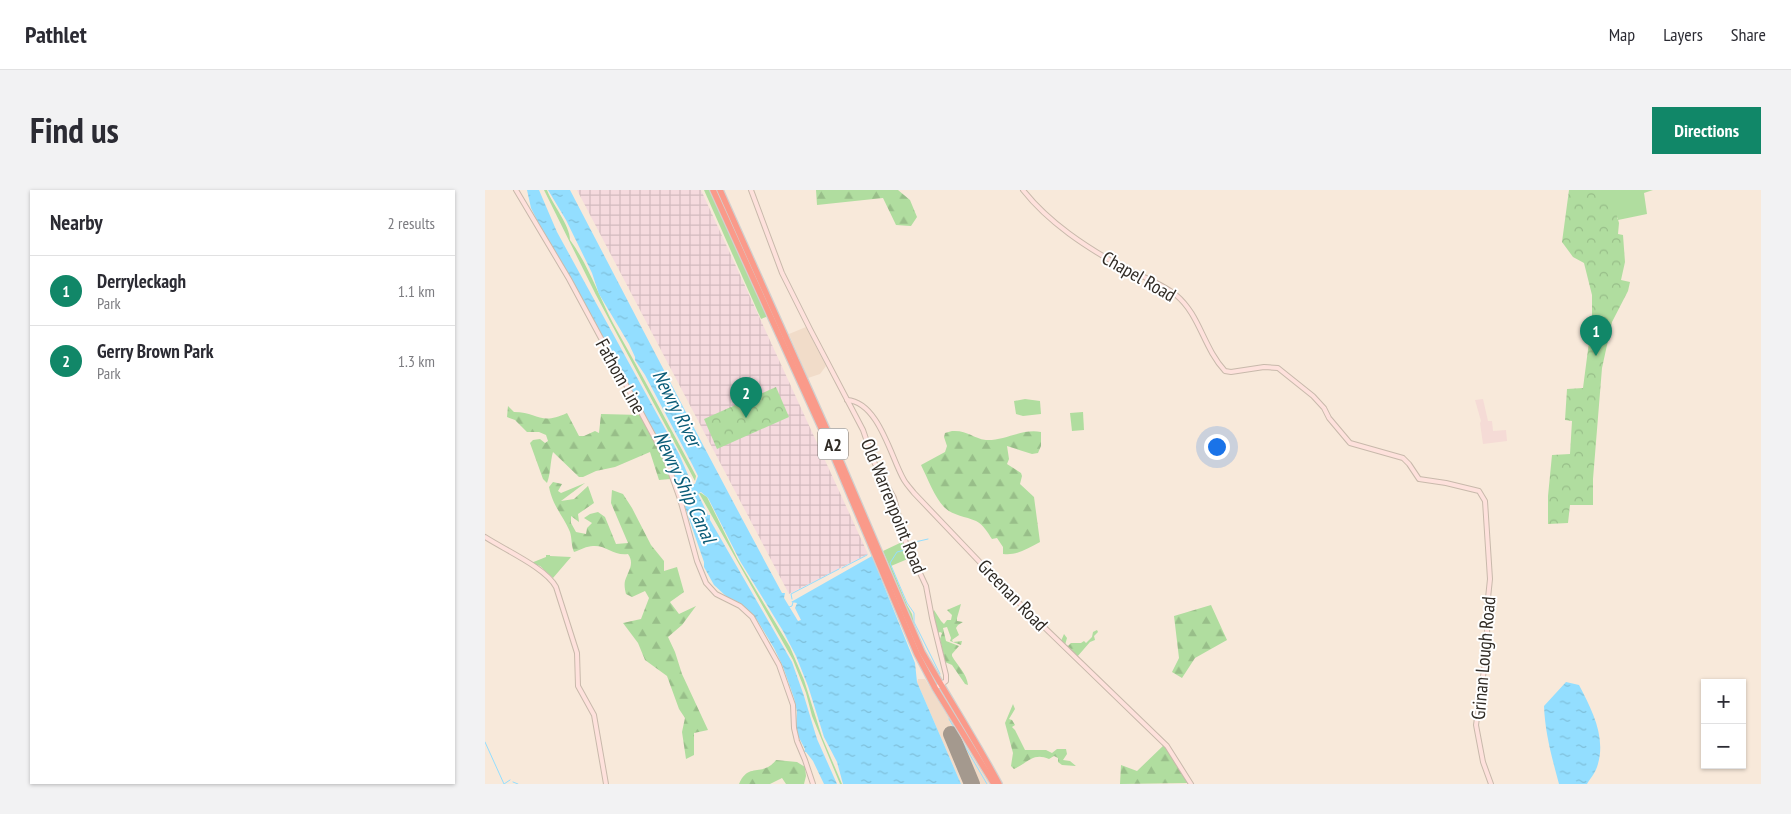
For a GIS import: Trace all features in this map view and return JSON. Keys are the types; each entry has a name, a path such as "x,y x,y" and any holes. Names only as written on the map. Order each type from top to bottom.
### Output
{"highway":[{"name":"A2","path":"713,190 832,452 917,654 994,784"},
{"name":"A2","path":"719,190 832,441 938,687 947,697 980,748 999,784"}],"street":[{"name":"Fathom Line","path":"516,190 565,273 665,458 680,499 697,561 706,583 716,594 740,606 752,617 779,665 793,705 794,728 797,741 813,784"},
{"name":"Old Warrenpoint Road","path":"751,190 782,273 809,329 867,438 874,462 894,498 906,543 926,586 932,618 947,675 946,681 938,687"},
{"name":"Chapel Road","path":"1023,190 1040,209 1083,244 1177,296 1195,317 1204,340 1225,371 1231,372 1265,367 1278,368 1314,396 1350,443 1403,458 1419,479 1470,488 1479,491 1485,501"},
{"name":"Greenan Road","path":"847,400 858,403 871,414 884,433 903,478 914,493 1014,598 1167,746 1191,784"},
{"name":"Grinan Lough Road","path":"1485,501 1490,580 1487,617 1488,642 1476,725 1483,762 1491,784"},
{"path":"485,537 542,570 557,587 577,653 578,686 594,715 606,784"}],"shaded area":[{"path":"577,190 701,190 868,554 789,594"},
{"path":"806,327 826,366 820,374 808,378 789,334"},
{"path":"1483,399 1488,421 1492,421 1493,431 1506,430 1507,441 1483,444 1481,421 1475,400"},
{"path":"918,679 925,679 989,784 961,784 917,682"}],"green space":[{"path":"544,190 547,190 564,221 570,240 696,476 695,481 596,295"},
{"path":"704,190 711,190 766,317 761,319"},
{"path":"816,190 898,190 910,200 917,217 911,226 896,225 883,198 817,205"},
{"path":"1569,190 1653,190 1644,193 1647,214 1618,220 1618,218"},
{"path":"1569,190 1609,190 1619,223 1618,234 1623,235 1625,262 1621,280 1630,282 1628,291 1612,322 1602,368 1593,479 1593,505 1570,505 1568,523 1548,524 1548,496 1552,455 1570,454 1572,421 1565,420 1567,389 1583,388 1592,319 1592,295 1584,263 1573,257 1562,242"},
{"path":"776,387 789,417 717,449 704,419"},
{"path":"1025,399 1040,401 1041,414 1023,416 1016,414 1014,401"},
{"path":"508,406 514,412 545,418 558,417 567,413 579,436 595,431 599,433 601,414 641,415 656,443 671,479 659,480 650,452 615,467 579,477 553,452 547,483 543,479 530,443 533,440 540,439 545,443 548,441 546,435 539,432 527,432 515,420 507,417"},
{"path":"1083,412 1084,430 1072,431 1070,413"},
{"path":"952,431 966,433 986,440 1000,439 1020,433 1041,432 1041,446 1038,453 1032,454 1007,446 1009,459 1007,464 1021,473 1020,484 1034,497 1040,542 1018,553 1003,554 1003,547 997,538 992,539 981,524 955,514 944,507 934,493 921,465 945,452 947,446 944,437 945,433"},
{"path":"553,482 562,484 558,491 561,493 585,483 561,501 574,499 588,486 594,503 578,514 579,522 571,516 571,523 576,532 586,534 587,528 592,523 584,518 598,512 605,517 616,544 628,543 611,503 612,490 623,494 651,545 664,561 664,571 677,567 684,592 670,602 679,614 696,606 682,625 668,637 682,674 708,730 694,733 694,755 686,759 682,732 685,718 679,709 667,676 645,660 638,643 623,623 641,619 649,598 645,591 632,597 626,594 625,583 630,568 630,558 628,554 618,553 598,546 574,552 570,532 551,494 549,487"},
{"path":"699,493 707,497 738,560 790,647 804,680 822,737 842,784 840,784 812,716 806,693 793,660"},
{"path":"902,542 910,558 891,566 912,614 915,628 883,551"},
{"path":"546,555 571,557 553,578 540,566 531,563 546,557"},
{"path":"961,604 957,621 963,622 956,628 959,635 952,640 953,642 962,641 961,645 950,641 951,638 947,627 943,628 946,641 959,646 952,656 964,673 968,685 965,684 952,665 945,662 940,639 942,633 938,633 933,612 934,610 944,624 947,620 951,620 952,615 947,610"},
{"path":"1211,605 1227,640 1195,658 1182,678 1172,672 1179,658 1174,616"},
{"path":"1097,630 1098,632 1094,636 1095,640 1090,642 1077,657 1065,645 1068,646 1071,643 1081,643 1084,641 1086,643 1092,637 1093,632"},
{"path":"1064,634 1067,638 1065,645 1061,641"},
{"path":"1013,704 1015,709 1009,719 1015,725 1012,727 1025,750 1046,750 1052,753 1057,749 1066,749 1067,754 1063,760 1070,761 1076,766 1062,765 1058,762 1058,758 1054,756 1049,759 1039,757 1031,759 1014,769 1011,766 1013,753 1005,723"},
{"path":"1164,745 1188,783 1120,784 1121,765 1137,771"},
{"path":"776,760 797,762 805,767 806,776 804,784 786,784 782,778 770,784 739,784 747,773 766,768"}],"water":[{"path":"527,190 539,190 557,232 679,454 692,484 695,484 698,476 692,464 645,375 635,360 629,344 599,294 592,273 566,220 548,190 570,190 675,392 782,593 785,593 784,598 798,621 801,620 795,608 797,603 791,602 872,556 915,663 917,682 961,784 843,784 837,762 824,737 808,686 796,656 740,561 708,498 701,492 698,494 708,515 710,515 710,520 792,662 817,739 837,784 824,784 813,761 804,752 805,749 797,734 797,712 794,698 774,648 757,620 740,603 727,597 714,585 704,567 704,562 669,461 572,280 537,220 531,208"},
{"path":"1566,682 1579,685 1597,724 1600,756 1594,774 1587,784 1559,784 1549,745 1544,706"}],"waterway":[{"path":"911,545 928,539"},
{"path":"905,550 897,552 890,563 907,603 914,613 914,622 940,674"},
{"path":"842,568 867,555"},
{"path":"792,599 791,594 839,569"},
{"path":"789,607 792,606 793,602"},
{"path":"949,719 987,784"},
{"path":"485,742 504,784 510,780"},
{"path":"513,782 518,784"}],"runway":[{"path":"951,734 972,784"}],"place":[{"name":"Derryleckagh","path":"1596,356"},
{"name":"Gerry Brown Park","path":"746,418"}],"water label":[{"name":"Newry River","path":"677,408"},
{"name":"Newry Ship Canal","path":"685,487"}]}
